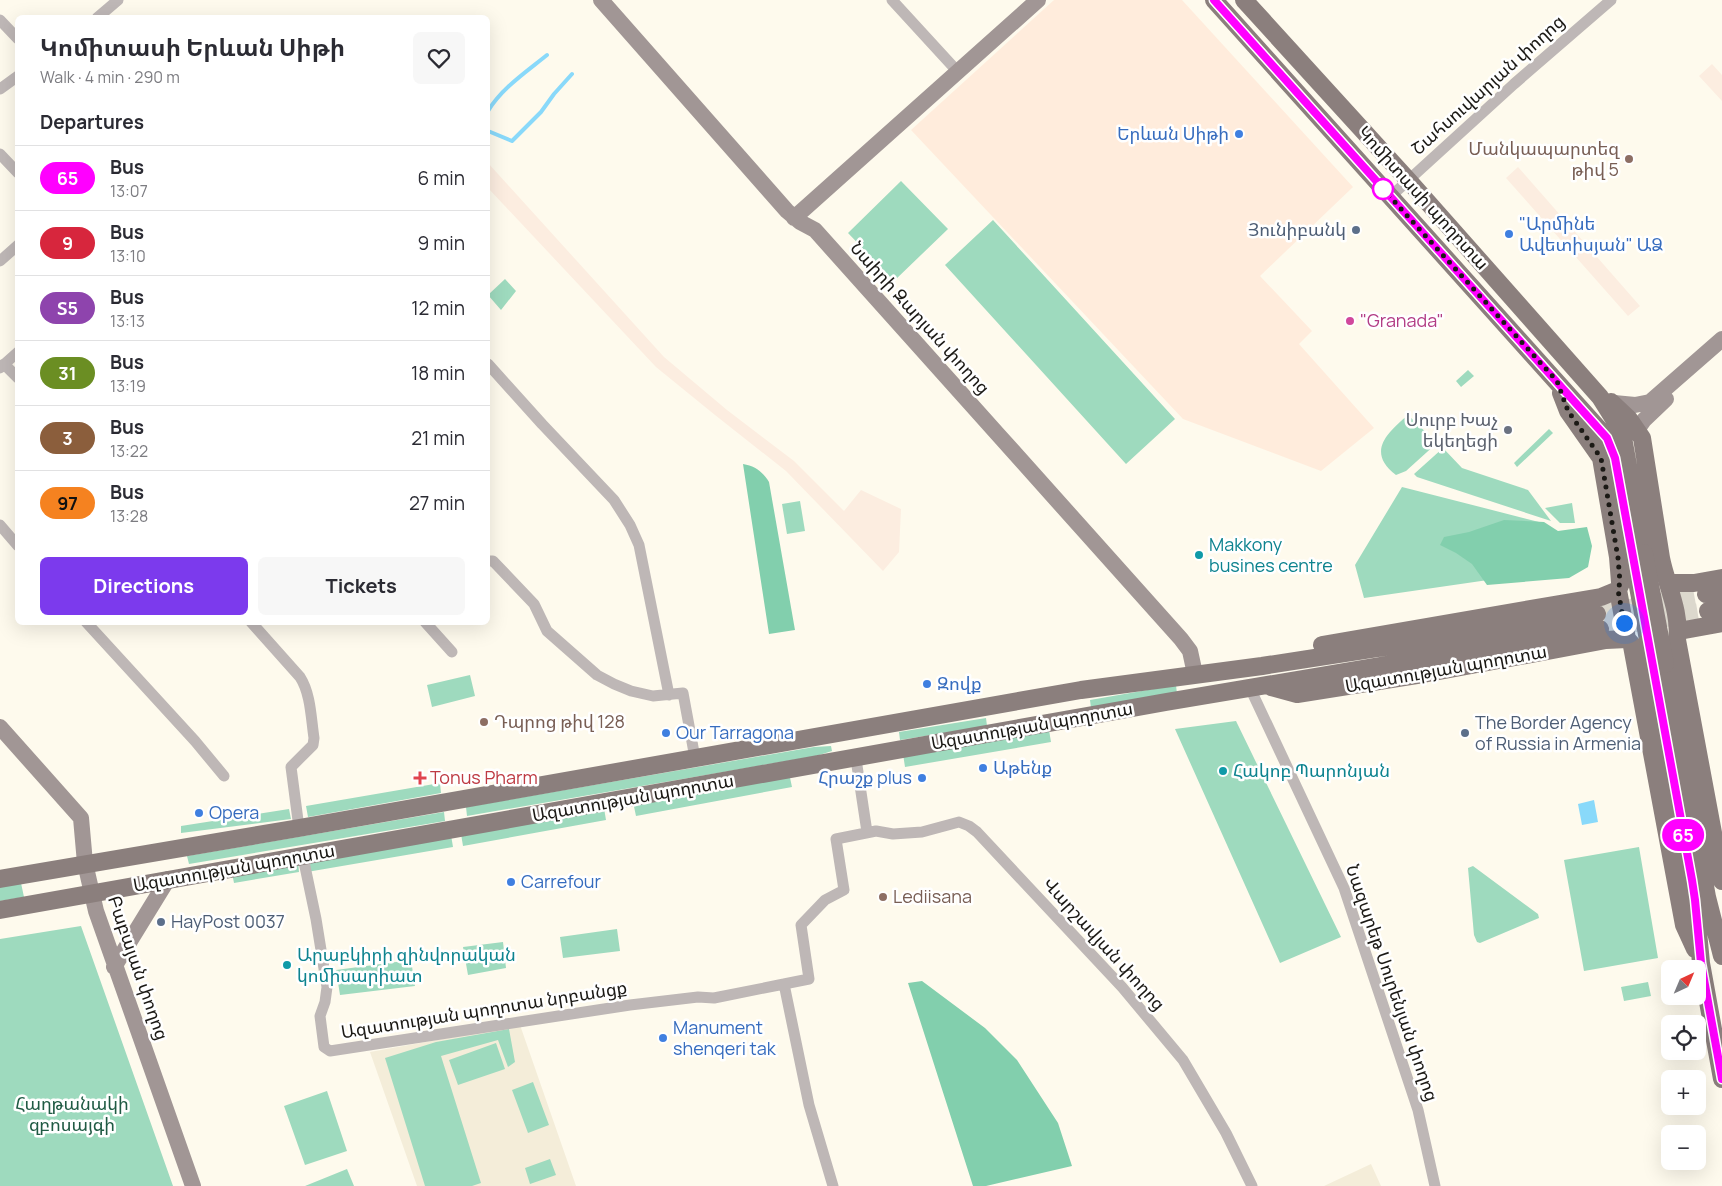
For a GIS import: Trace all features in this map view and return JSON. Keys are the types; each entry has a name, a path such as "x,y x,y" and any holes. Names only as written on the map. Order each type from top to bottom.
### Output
{"main road":[{"name":"Կոմիտասի պողոտա","path":"1214,0 1607,438 1615,458 1638,554"},
{"name":"Կոմիտասի պողոտա","path":"1244,0 1607,400 1630,419 1642,438 1663,576 1722,881"},
{"name":"Կոմիտասի պողոտա","path":"1557,381 1568,411 1601,458 1684,925 1700,960"},
{"name":"Կոմիտասի պողոտա","path":"1607,400 1622,432 1638,554"},
{"path":"1638,554 1707,897 1722,956"},
{"path":"1663,576 1694,583 1722,578"},
{"name":"Ազատության պողոտա","path":"1262,666 1287,651 1601,597 1622,583"},
{"name":"Ազատության պողոտա","path":"0,879 1081,690 1598,621 1258,687 0,910"},
{"path":"1675,639 1722,623"},
{"name":"Ազատության պողոտա","path":"1258,687 1296,694 1423,674 1598,642 1633,645"},
{"path":"1659,665 1695,900 1701,960"},
{"path":"1081,690 1086,716"},
{"path":"1706,991 1722,1080"}],"street":[{"path":"100,15 118,0"},
{"name":"Նաիրի Զարյան փողոց","path":"600,0 791,215 815,230 1133,585 1190,651 1195,674"},
{"path":"892,0 955,69"},
{"path":"955,69 1026,0"},
{"path":"791,215 955,69 1038,0"},
{"name":"Շահսուվարյան փողոց","path":"1390,197 1514,84 1611,0"},
{"path":"0,20 15,36"},
{"path":"0,89 15,78"},
{"path":"1,158 15,170"},
{"path":"0,261 15,248"},
{"path":"1607,400 1635,405 1650,402 1722,339"},
{"path":"1637,430 1655,409 1722,348"},
{"path":"15,355 2,366 15,376"},
{"path":"490,366 614,500 630,525 639,545 669,695"},
{"path":"0,526 15,543"},
{"path":"490,561 493,561 534,604 547,631 598,675 631,692 653,696 683,693 695,758"},
{"path":"89,625 195,741 224,776"},
{"path":"254,625 300,677 307,692 314,738 313,745 291,767 299,828"},
{"path":"428,625 452,652"},
{"name":"Նազարեթ Սուրենյան փողոց","path":"1258,687 1344,888 1418,1110 1435,1186"},
{"name":"Բաբայան փողոց","path":"0,727 81,818 85,864 91,893 114,967 193,1186"},
{"path":"856,758 868,832"},
{"name":"Վարշավյան փողոց","path":"784,984 809,979 801,926 824,900 844,890 836,839 868,832 881,831 893,834 922,832 959,822 969,826 977,832 1122,987 1183,1060 1226,1133 1252,1186"},
{"name":"Ազատության պողոտա նրբանցք","path":"303,856 327,987 325,1002 320,1016 324,1047 330,1051 620,1007 698,997 714,998 784,984"},
{"path":"114,967 168,879"},
{"path":"784,984 809,1105 834,1186"}],"shaded area":[{"path":"1054,0 1182,0 1353,187 1260,276 1312,331 1299,344 1374,428 1321,471 1183,419 911,130"},
{"path":"1712,64 1722,75 1722,101 1699,76"},
{"path":"490,165 664,357 727,410 794,461 844,511 861,490 901,509 899,552 883,571 786,471 656,367 490,190"},
{"path":"1518,167 1640,306 1628,316 1506,178"},
{"path":"520,1025 576,1186 417,1186 370,1052"},
{"path":"1371,1164 1381,1186 1324,1186"}],"green space":[{"path":"901,181 948,229 894,281 848,233"},
{"path":"993,220 1175,419 1126,464 945,265"},
{"path":"505,279 516,291 501,310 490,297 490,293"},
{"path":"1468,370 1474,376 1461,387 1456,381"},
{"path":"1408,415 1437,443 1406,471 1396,475 1387,467 1382,458 1381,451 1387,436"},
{"path":"1549,429 1553,433 1517,467 1514,463"},
{"path":"1443,448 1462,468 1528,490 1551,521 1417,477 1414,474"},
{"path":"743,464 758,470 769,482 795,630 769,634"},
{"path":"1402,487 1543,523 1557,570 1364,598 1355,565"},
{"path":"800,501 805,531 787,534 782,504"},
{"path":"1572,503 1575,523 1560,523 1545,508"},
{"path":"1504,520 1544,522 1558,531 1587,527 1592,546 1588,567 1569,578 1487,585 1472,564 1440,545 1444,537 1469,532"},
{"path":"470,675 475,696 432,707 427,685"},
{"path":"1176,685 1177,694 1091,708 1090,700"},
{"path":"986,718 987,726 900,740 899,732"},
{"path":"1236,721 1341,937 1280,963 1175,729"},
{"path":"1049,730 1051,742 905,767 903,754"},
{"path":"831,746 832,751 816,756 467,816 466,807 814,747"},
{"path":"789,773 792,787 636,816 633,802"},
{"path":"440,783 441,793 308,817 306,806"},
{"path":"604,808 606,820 463,846 461,834"},
{"path":"289,809 291,819 181,833 181,826"},
{"path":"444,812 445,821 189,864 187,856"},
{"path":"451,835 453,847 307,872 305,860"},
{"path":"1639,847 1658,958 1584,971 1564,860"},
{"path":"298,862 299,872 234,883 232,873"},
{"path":"1473,866 1538,914 1539,918 1480,943 1477,942 1474,935 1468,868"},
{"path":"21,883 24,897 0,901 0,886"},
{"name":"Հաղթանակի զբոսայգի","path":"81,926 173,1186 0,1186 0,939"},
{"path":"617,929 620,951 563,958 560,937"},
{"path":"503,942 506,968 468,975 463,947"},
{"path":"411,960 415,986 340,995 336,970"},
{"path":"922,981 985,1028 1017,1060 1058,1123 1072,1166 986,1186 973,1186 908,983"},
{"path":"1648,982 1651,996 1624,1001 1621,987"},
{"path":"509,1029 515,1062 508,1067 498,1040 441,1056 481,1183 472,1186 425,1186 385,1058 436,1042"},
{"path":"496,1043 505,1069 458,1085 449,1060"},
{"path":"533,1082 549,1125 528,1133 512,1090"},
{"path":"327,1091 347,1151 305,1165 284,1106"},
{"path":"550,1159 556,1175 530,1184 525,1168"},
{"path":"347,1169 354,1186 305,1186"}],"water":[{"path":"1594,800 1598,822 1582,825 1578,804"}],"waterway":[{"path":"490,108 507,88 547,55"},
{"path":"490,132 512,141 541,112 572,74"}],"tunnel":[{"path":"1597,614 1706,594"},
{"path":"1600,629 1708,611"}],"bus line":[{"name":"65","path":"1214,0 1607,438 1615,458 1692,880 1701,963 1722,1079"}],"place":[{"name":"Երևան Սիթի","path":"1239,134"},
{"name":"Մանկապարտեզ թիվ 5","path":"1629,159"},
{"name":"Յունիբանկ","path":"1356,230"},
{"name":"\"Արմինե Ավետիսյան\" ԱՁ","path":"1509,234"},
{"name":"\"Granada\"","path":"1350,321"},
{"name":"Սուրբ Խաչ եկեղեցի","path":"1508,430"},
{"name":"Makkony busines centre","path":"1199,555"},
{"name":"Զովք","path":"927,684"},
{"name":"Դպրոց թիվ 128","path":"484,722"},
{"name":"Our Tarragona","path":"666,733"},
{"name":"The Border Agency of Russia in Armenia","path":"1465,733"},
{"name":"Աթենք","path":"983,768"},
{"name":"Հակոբ Պարոնյան","path":"1223,771"},
{"name":"Tonus Pharm","path":"420,778"},
{"name":"Հրաշք plus","path":"922,778"},
{"name":"Opera","path":"199,813"},
{"name":"Carrefour","path":"511,882"},
{"name":"Lediisana","path":"883,897"},
{"name":"HayPost 0037","path":"161,922"},
{"name":"Արաբկիրի զինվորական կոմիսարիատ","path":"287,965"},
{"name":"Manument shenqeri tak","path":"663,1038"}],"route":[{"path":"1383,189 1557,381 1568,411 1601,458 1618,558 1620,582 1618,590 1624,623"}]}
